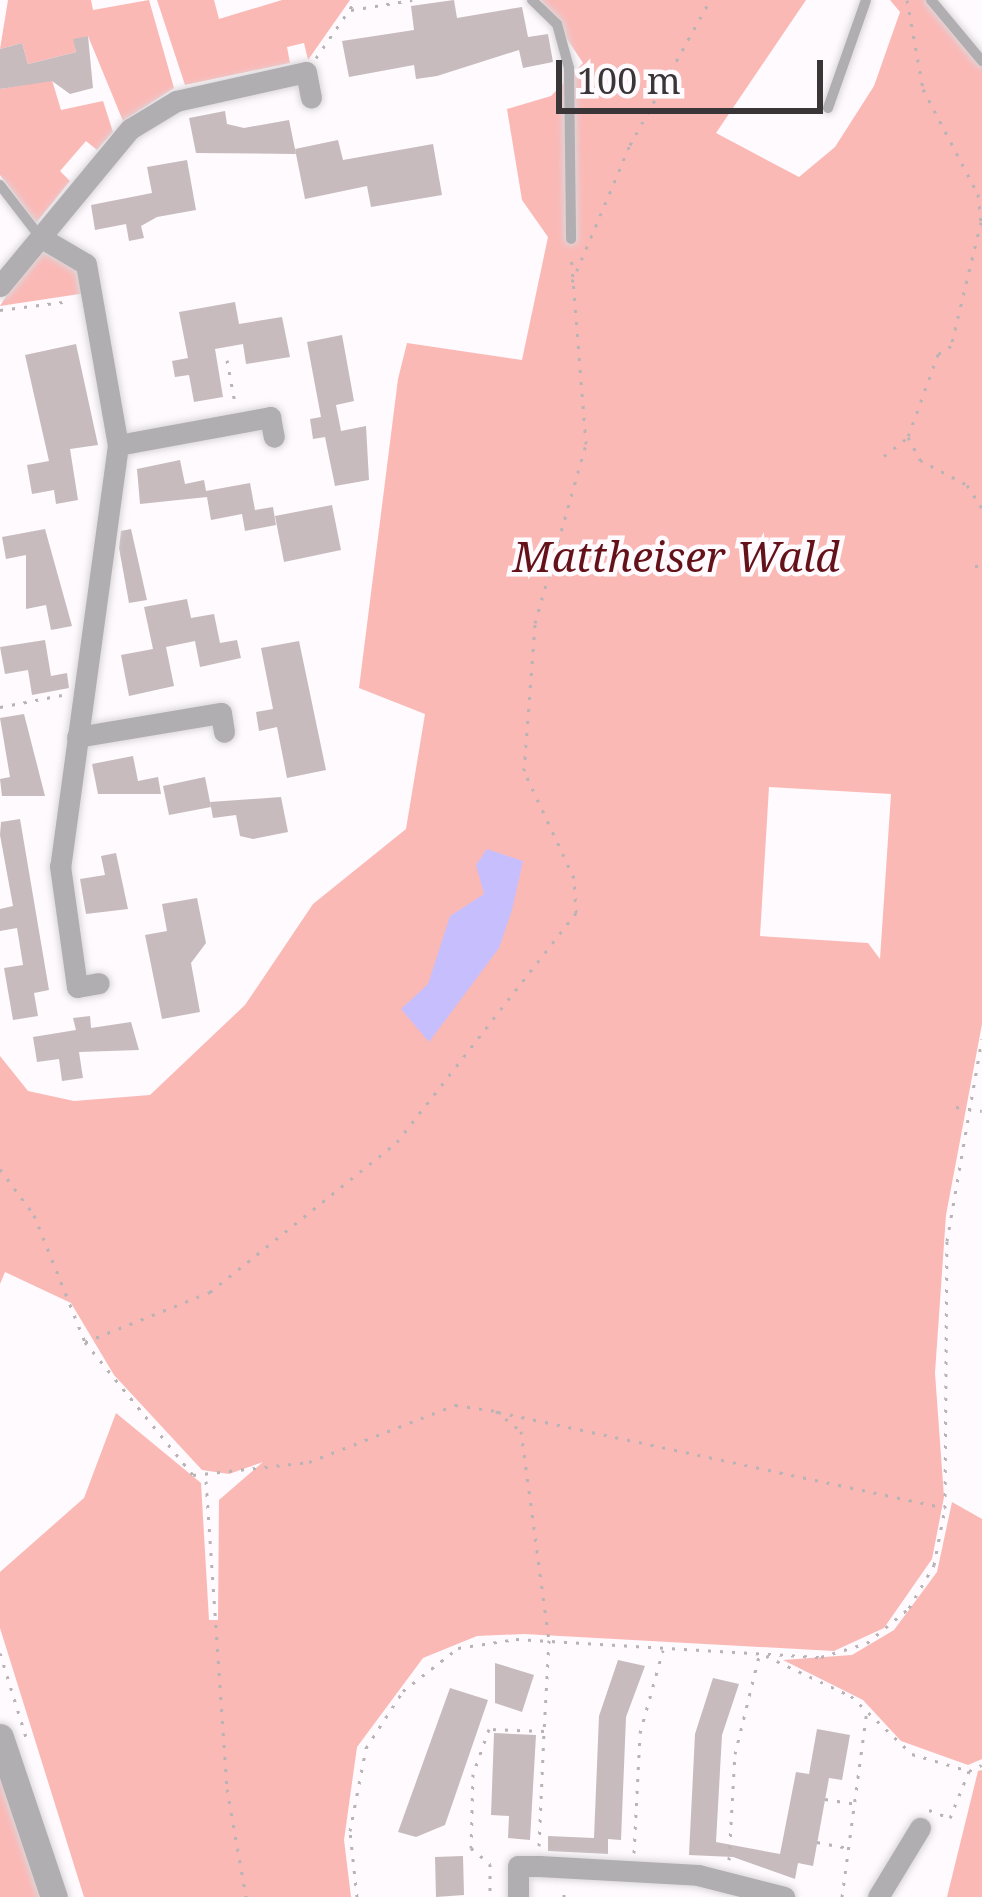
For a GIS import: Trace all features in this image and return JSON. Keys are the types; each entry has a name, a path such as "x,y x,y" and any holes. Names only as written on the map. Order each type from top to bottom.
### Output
{"street":[{"path":"0,286 130,129 176,100 306,72 310,98"},
{"path":"40,237 75,251 95,297 118,445 59,866 64,928 77,987 99,982"},
{"path":"118,445 270,417 274,437"},
{"path":"77,737 221,713 224,732"},
{"path":"0,1737 54,1897"},
{"path":"878,1897 920,1828"},
{"path":"518,1896 518,1866 539,1866 633,1868 784,1897"}],"lane":[{"path":"532,0 557,24 569,68 572,239"},
{"path":"828,108 866,0"},
{"path":"931,0 982,61"},
{"path":"0,185 40,237"}],"path":[{"path":"320,52 356,0"},
{"path":"349,10 412,0"},
{"path":"571,284 630,145 710,0"},
{"path":"884,456 908,436 938,354 951,346 980,254 978,194 922,89 907,0"},
{"path":"85,1342 210,1292 397,1142 576,913 574,878 524,771 536,623 586,444 571,284 572,239"},
{"path":"0,310 95,297"},
{"path":"227,360 238,423"},
{"path":"908,436 920,460 967,485 982,508"},
{"path":"0,707 81,692"},
{"path":"357,1897 354,1788 380,1720 458,1648 549,1640 762,1655 846,1653 889,1627 934,1565 946,1508 939,1370 966,1109 982,1039"},
{"path":"956,1107 982,1111"},
{"path":"0,1169 34,1215 85,1342 130,1408 206,1480 227,1789 246,1897"},
{"path":"206,1480 309,1462 455,1405 946,1508"},
{"path":"496,1412 521,1431 549,1640 539,1866"},
{"path":"633,1868 640,1733 663,1648"},
{"path":"762,1655 851,1696 866,1716 912,1754 968,1771 982,1765"},
{"path":"728,1883 735,1754 762,1655"},
{"path":"842,1897 859,1804 866,1716"},
{"path":"490,1897 490,1864 471,1848 473,1774 489,1729 544,1731"},
{"path":"920,1828 924,1808 950,1818 968,1771"},
{"path":"825,1798 859,1804"},
{"path":"817,1842 851,1848"}],"green space":[{"path":"8,0 91,0 93,10 149,0 174,88 123,121 88,36 74,40 76,52 28,64 22,43 0,49"},
{"path":"157,0 214,0 219,19 282,0 350,0 308,60 304,43 287,47 290,63 185,85"},
{"name":"Mattheiser Wald","path":"541,0 806,0 716,133 799,177 835,147 874,86 900,12 890,0 936,0 982,56 982,1024 946,1215 935,1373 944,1497 932,1559 884,1628 834,1651 524,1634 477,1636 423,1658 357,1747 344,1840 351,1897 84,1897 0,1628 0,1572 84,1498 116,1413 201,1483 209,1620 218,1620 219,1500 263,1462 229,1474 202,1470 114,1375 71,1303 5,1272 0,1284 0,1056 28,1091 74,1101 150,1095 245,1005 313,904 406,829 425,714 359,688 398,379 407,343 522,360 548,237 522,200 507,109 551,96 583,63","holes":["769,787 891,794 880,959 868,943 760,936"]},
{"path":"52,80 61,110 103,101 113,132 97,150 86,141 60,171 70,181 36,223 0,175 0,89"},
{"path":"46,250 78,264 86,293 0,306 30,257"},
{"path":"952,1502 982,1519 982,1759 968,1765 901,1741 863,1700 783,1660 852,1655 894,1630 937,1572"},
{"path":"982,1770 982,1897 947,1897 978,1771"},
{"path":"0,1774 42,1897 0,1897"}],"shaded area":[{"path":"487,849 523,861 512,910 499,948 429,1042 401,1009 428,984 450,916 484,894 476,865"}],"building":[{"path":"454,0 457,18 522,7 528,37 548,34 553,62 523,68 519,50 437,76 416,79 414,65 349,77 342,41 414,30 411,6"},
{"path":"88,36 93,88 70,94 52,81 0,89 0,49 22,43 28,64 76,52 73,39"},
{"path":"225,111 227,124 244,128 289,120 296,154 196,153 189,118"},
{"path":"338,140 343,160 433,144 442,195 371,207 367,186 305,199 295,149"},
{"path":"187,160 196,210 157,217 141,226 144,238 129,241 126,224 95,230 91,205 152,193 147,167"},
{"path":"235,302 239,324 282,317 290,357 246,364 243,344 215,349 223,397 194,402 189,375 175,377 172,361 188,358 179,312"},
{"path":"342,335 354,401 336,405 341,431 366,426 369,480 335,486 325,437 313,439 310,419 321,417 307,342"},
{"path":"76,344 98,445 70,449 78,500 56,504 54,490 32,494 27,465 49,461 25,355"},
{"path":"180,460 185,484 204,480 206,491 250,483 255,510 273,507 276,525 245,531 242,514 211,520 207,497 140,504 137,469"},
{"path":"332,505 341,550 284,562 275,516"},
{"path":"45,529 72,626 51,630 46,605 26,609 26,555 6,559 2,537"},
{"path":"131,529 147,600 129,603 119,548 121,531"},
{"path":"187,599 191,618 214,614 220,643 237,640 241,658 200,667 195,641 166,647 174,686 129,696 121,655 153,649 144,607"},
{"path":"45,640 51,676 67,673 69,688 32,695 28,670 5,674 0,647"},
{"path":"299,641 326,770 287,778 277,727 259,731 256,712 273,709 261,648"},
{"path":"24,714 45,796 2,796 0,779 10,777 0,718"},
{"path":"133,756 138,781 158,777 161,794 98,794 92,764"},
{"path":"205,777 211,807 169,815 163,786"},
{"path":"281,797 288,832 253,839 240,836 236,815 213,818 210,802"},
{"path":"20,819 49,990 34,993 38,1016 13,1020 4,968 23,965 17,928 0,931 0,909 13,906 0,835 1,822"},
{"path":"116,853 128,909 86,914 80,879 105,875 101,856"},
{"path":"197,898 206,943 191,963 200,1012 162,1019 145,935 167,931 162,904"},
{"path":"90,1016 91,1028 131,1022 139,1050 79,1052 83,1078 62,1081 59,1059 37,1062 33,1037 76,1030 73,1018"},
{"path":"618,1660 645,1666 626,1717 621,1840 608,1839 608,1854 548,1851 548,1836 594,1838 599,1716"},
{"path":"495,1663 534,1675 522,1712 495,1703"},
{"path":"713,1678 739,1684 722,1735 716,1842 780,1854 796,1772 809,1774 817,1729 850,1735 842,1780 829,1778 813,1866 798,1863 795,1879 733,1857 689,1855 695,1734"},
{"path":"450,1688 488,1700 445,1825 416,1837 398,1832"},
{"path":"494,1733 536,1735 530,1840 508,1838 509,1816 491,1815"},
{"path":"463,1856 464,1895 436,1897 435,1857"}]}
